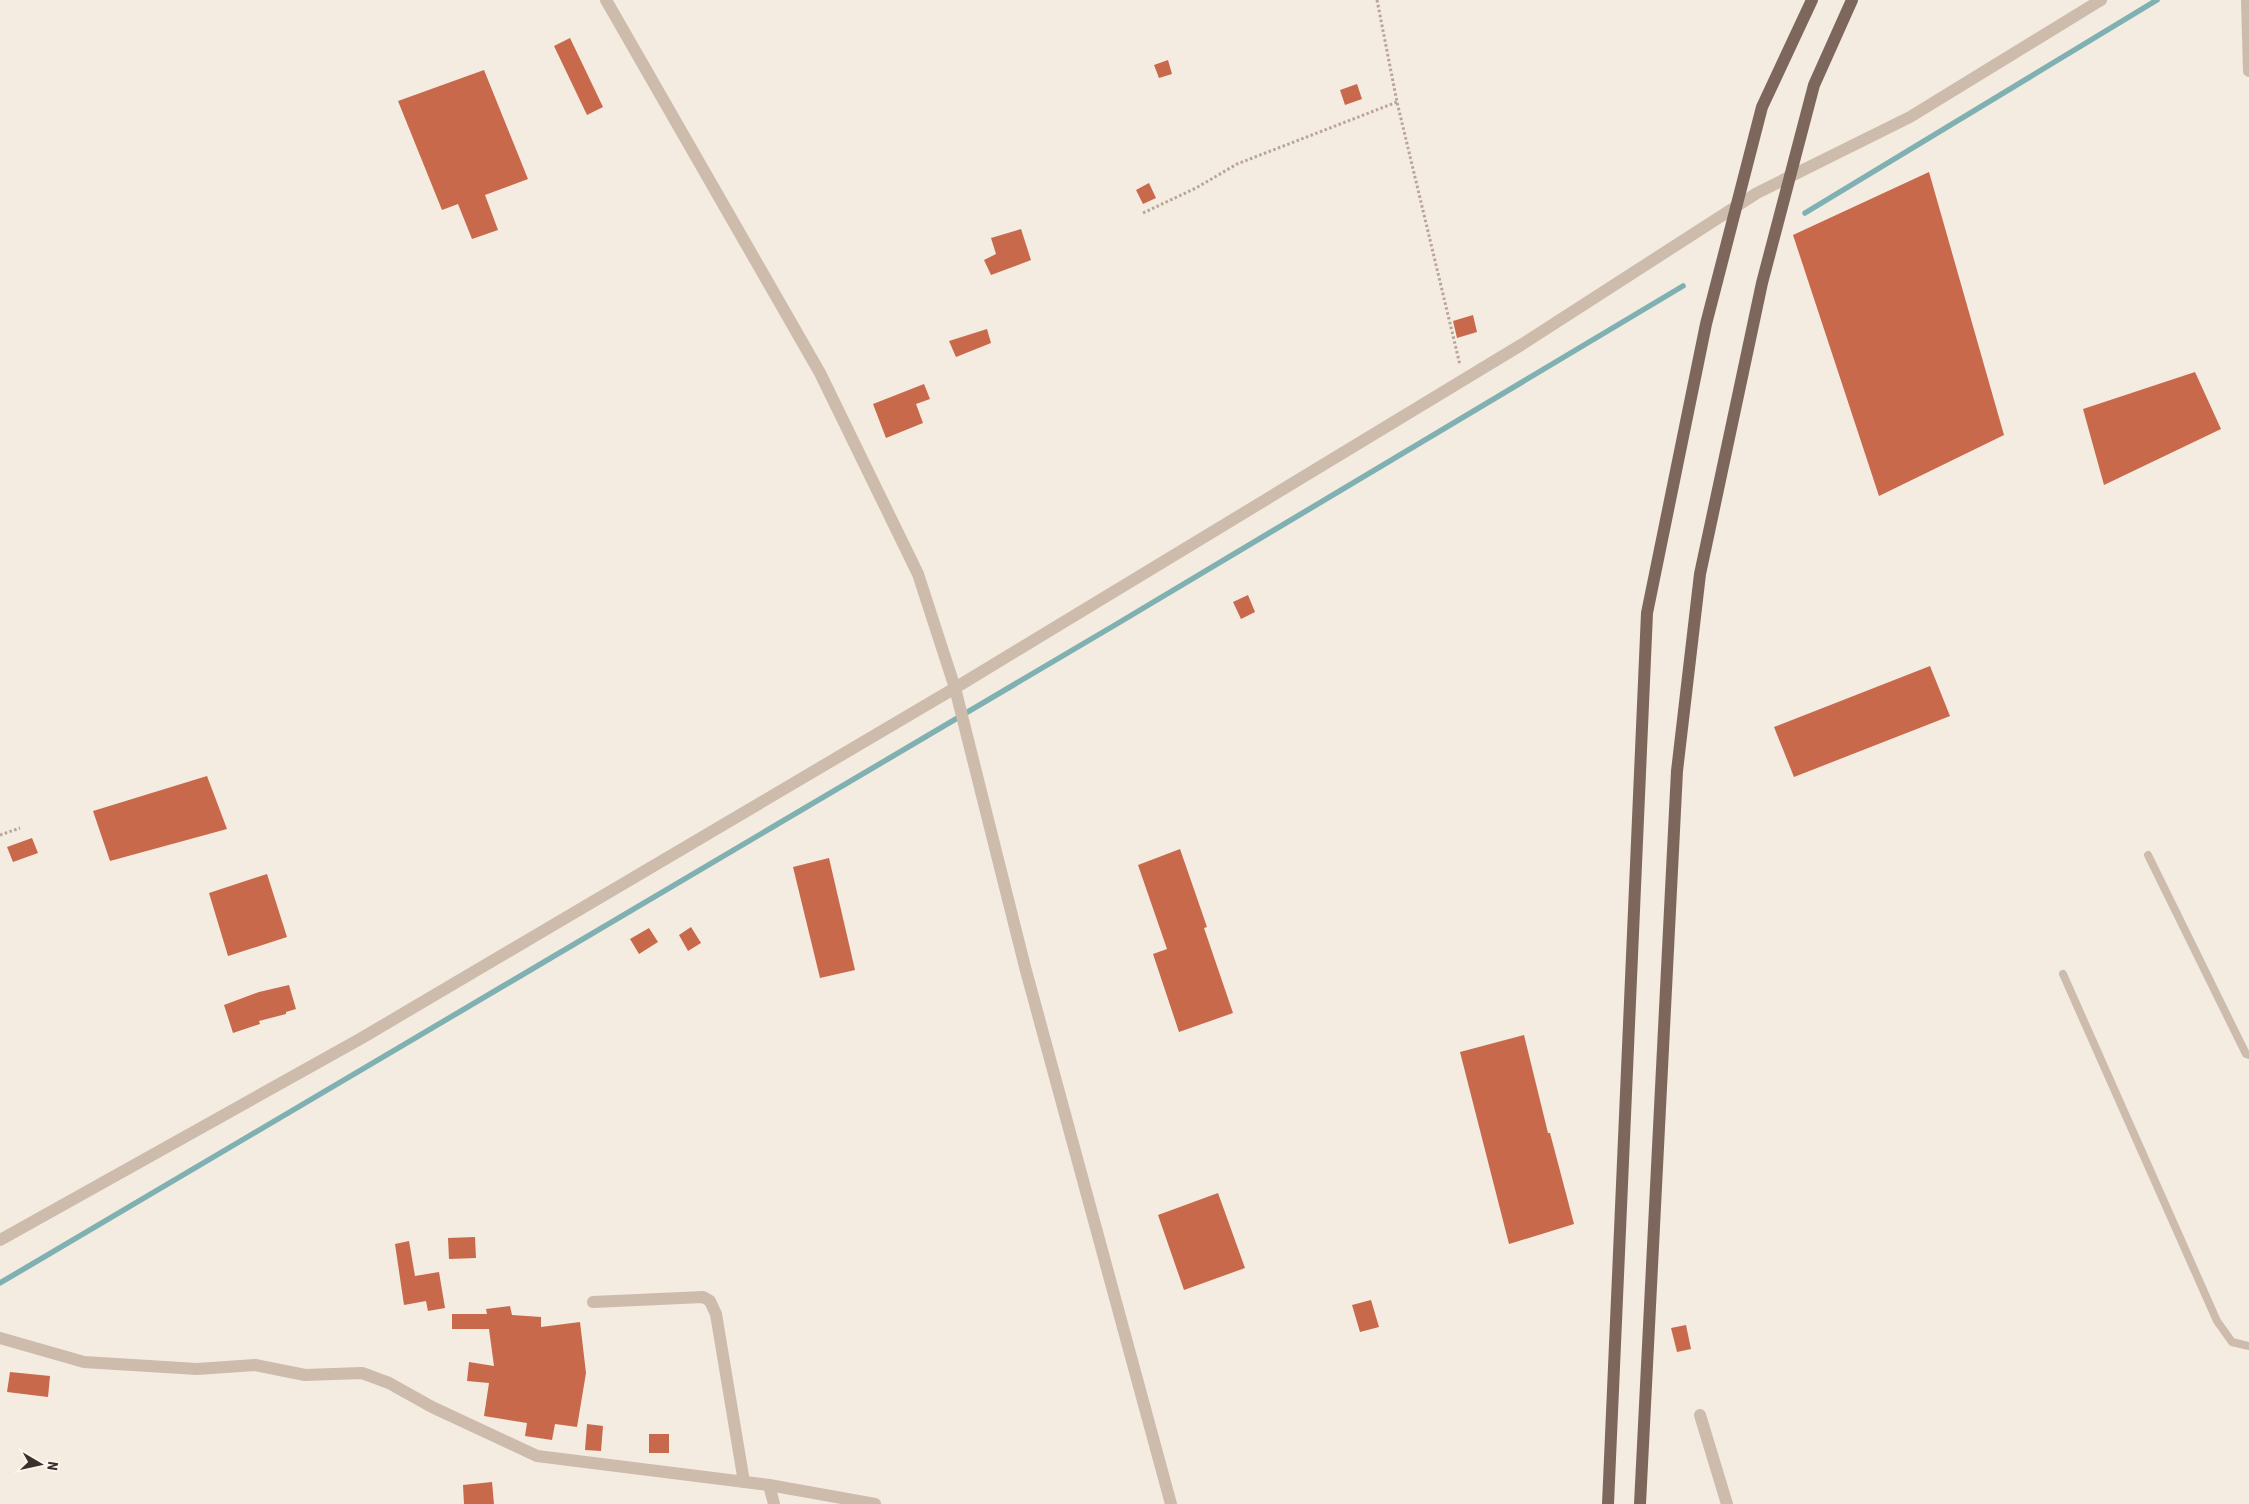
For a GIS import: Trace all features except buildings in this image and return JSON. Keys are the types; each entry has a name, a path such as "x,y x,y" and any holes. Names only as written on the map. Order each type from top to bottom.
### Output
{"main road":[{"path":"1608,1504 1647,613 1706,324 1762,107 1812,0"},
{"path":"1640,1504 1676,771 1700,574 1762,283 1789,177 1814,84 1852,0"}],"street":[{"path":"606,0 820,373 918,574 955,688 1025,967 1171,1504"},
{"path":"0,1240 360,1039 955,688 1463,380 1736,206 1789,177 1910,117 2101,0"},
{"path":"2247,0 2249,71"},
{"path":"593,1302 703,1297 710,1301 716,1314 744,1482"},
{"path":"0,1338 84,1362 197,1369 255,1365 305,1376 362,1373 389,1383 432,1407 537,1456 770,1485 875,1504"},
{"path":"1700,1415 1727,1504"},
{"path":"770,1485 774,1504"}],"lane":[{"path":"2148,855 2246,1054 2249,1055"},
{"path":"2063,974 2217,1321 2232,1342 2249,1346"}],"path":[{"path":"1377,0 1397,102 1463,380"},
{"path":"1143,213 1196,188 1237,164 1397,102"},
{"path":"0,835 20,828"}],"waterway":[{"path":"1805,213 2157,0"},
{"path":"0,1283 1115,625 1683,286"}]}
